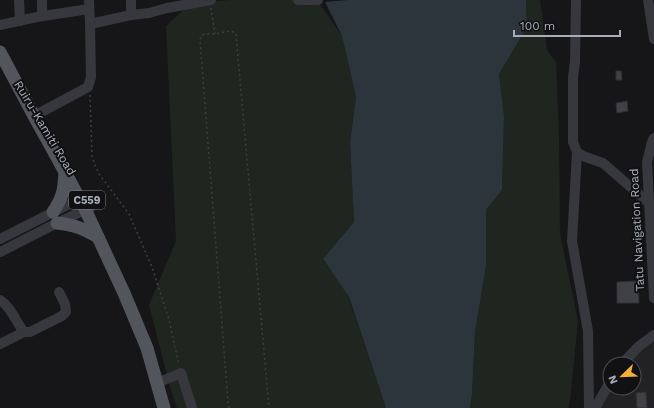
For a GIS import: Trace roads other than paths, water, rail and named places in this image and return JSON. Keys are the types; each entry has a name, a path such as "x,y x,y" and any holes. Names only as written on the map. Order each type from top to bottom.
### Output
{"main road":[{"name":"Ruiru-Kamiti Road","path":"3,57 36,115 65,172 85,203 117,261 132,293 142,322 147,348"},
{"name":"Ruiru-Kamiti Road","path":"36,115 67,162 85,203 98,237 147,348 164,408"},
{"path":"65,172 63,193 60,202 49,219 83,228 98,237"}],"street":[{"path":"20,0 20,21"},
{"path":"42,0 42,16"},
{"path":"131,0 131,15"},
{"path":"90,24 131,15 148,13 175,3 210,0"},
{"path":"298,0 318,0"},
{"path":"576,0 575,62 573,77 573,142 577,152 572,241 588,331 589,408"},
{"path":"648,0 654,39"},
{"path":"0,25 89,4 91,77 88,87 36,115"},
{"name":"Tatu Navigation Road","path":"654,138 647,162 654,298"},
{"path":"577,152 583,156 603,163 649,203"},
{"path":"0,239 85,203"},
{"path":"0,232 40,213 49,219"},
{"path":"0,252 49,219"},
{"path":"0,344 24,332 30,332 62,316 66,312 65,304 59,292"},
{"path":"0,300 5,303 24,332"},
{"path":"630,356 639,346 654,336"},
{"path":"157,383 181,373 192,408"},
{"path":"595,408 602,396"}]}
